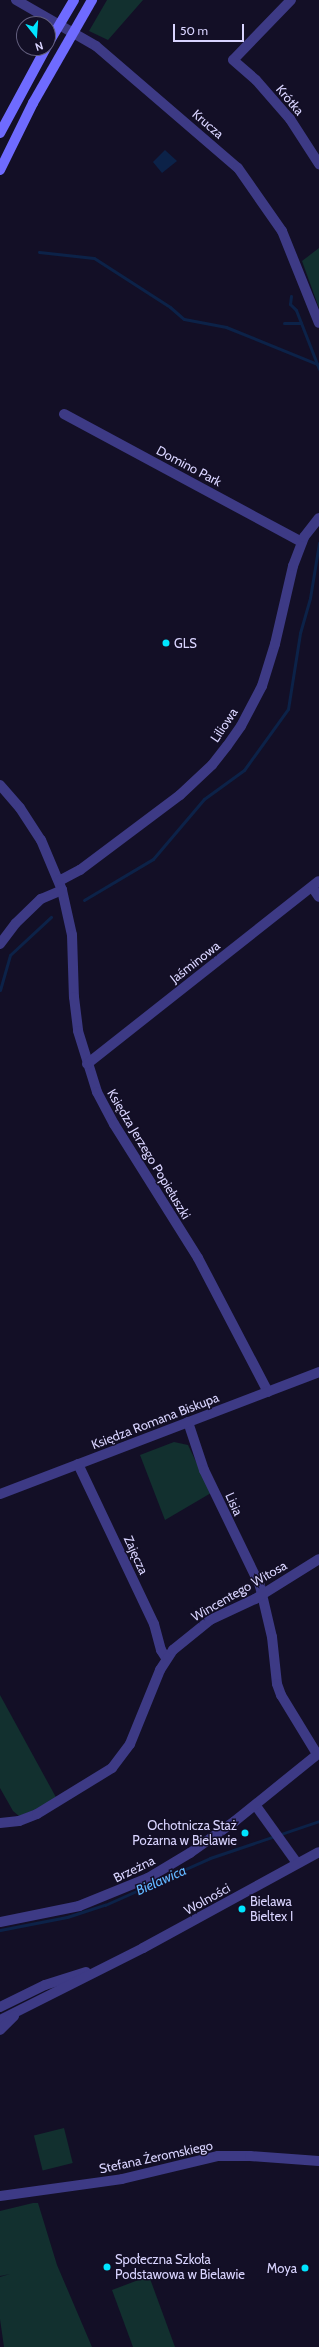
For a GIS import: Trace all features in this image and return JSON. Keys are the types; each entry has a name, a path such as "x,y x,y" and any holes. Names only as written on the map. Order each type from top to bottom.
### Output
{"main road":[{"path":"56,30 74,0"},
{"path":"0,170 33,103 92,0"},
{"path":"0,133 42,56"}],"street":[{"name":"Krucza","path":"16,0 110,56 238,168 282,231 319,323"},
{"name":"Krótka","path":"291,0 233,60 256,80 290,119 319,164"},
{"name":"Domino Park","path":"64,414 302,542"},
{"name":"Liliowa","path":"0,944 16,923 60,885 180,795 212,765 227,746 241,726 262,686 275,644 290,576 302,542 319,518"},
{"name":"Księdza Jerzego Popiełuszki","path":"0,785 34,828 60,885 72,935 76,1016 87,1064 108,1114 198,1258 268,1392"},
{"path":"315,884 319,897"},
{"name":"Jaśminowa","path":"87,1064 315,884"},
{"name":"Księdza Romana Biskupa","path":"0,1494 319,1372"},
{"name":"Lisia","path":"188,1422 204,1470 262,1594"},
{"name":"Zajęcza","path":"78,1464 154,1624 161,1650 166,1658"},
{"name":"Wincentego Witosa","path":"0,1823 19,1821 37,1814 72,1795 114,1766 131,1742 166,1658 210,1620 262,1594 319,1559"},
{"name":"Brzeżna","path":"0,1922 68,1909 136,1884 190,1853 256,1806 318,1754 277,1684 272,1637 262,1594"},
{"path":"256,1806 279,1836 297,1864"},
{"name":"Wolności","path":"0,2020 195,1921 319,1852"},
{"name":"Wolności","path":"2,2006 45,1985 105,1967"},
{"path":"0,2030 23,2009"},
{"name":"Stefana Żeromskiego","path":"0,2196 122,2179 218,2156 250,2156 319,2161"}],"green space":[{"path":"107,0 143,0 108,40 89,31"},
{"path":"319,248 319,308 302,261"},
{"path":"174,1442 188,1445 211,1493 165,1520 140,1455"},
{"path":"0,1695 58,1801 19,1816 13,1811 0,1788"},
{"path":"64,2128 73,2163 43,2170 34,2135"},
{"path":"38,2203 57,2265 92,2347 4,2347 0,2319 0,2277 10,2274 0,2276 0,2211"},
{"path":"149,2276 175,2347 133,2347 112,2290"}],"water":[{"path":"165,150 177,161 162,173 153,162"}],"waterway":[{"path":"39,252 94,258 170,307 184,319 226,327 317,364 319,369"},
{"path":"291,296 290,304 296,310 317,364"},
{"path":"284,323 301,323"},
{"path":"84,900 153,859 204,799 244,770 288,709 300,633 310,598 319,543"},
{"path":"0,990 10,955 51,917"},
{"name":"Bielawica","path":"0,1930 67,1917 105,1905 210,1858 319,1821"}],"place":[{"name":"GLS","path":"166,643"},
{"name":"Ochotnicza Staż Pożarna w Bielawie","path":"245,1833"},
{"name":"Bielawa Bieltex I","path":"242,1909"},
{"name":"Społeczna Szkoła Podstawowa w Bielawie","path":"107,2267"},
{"name":"Moya","path":"305,2268"}]}
